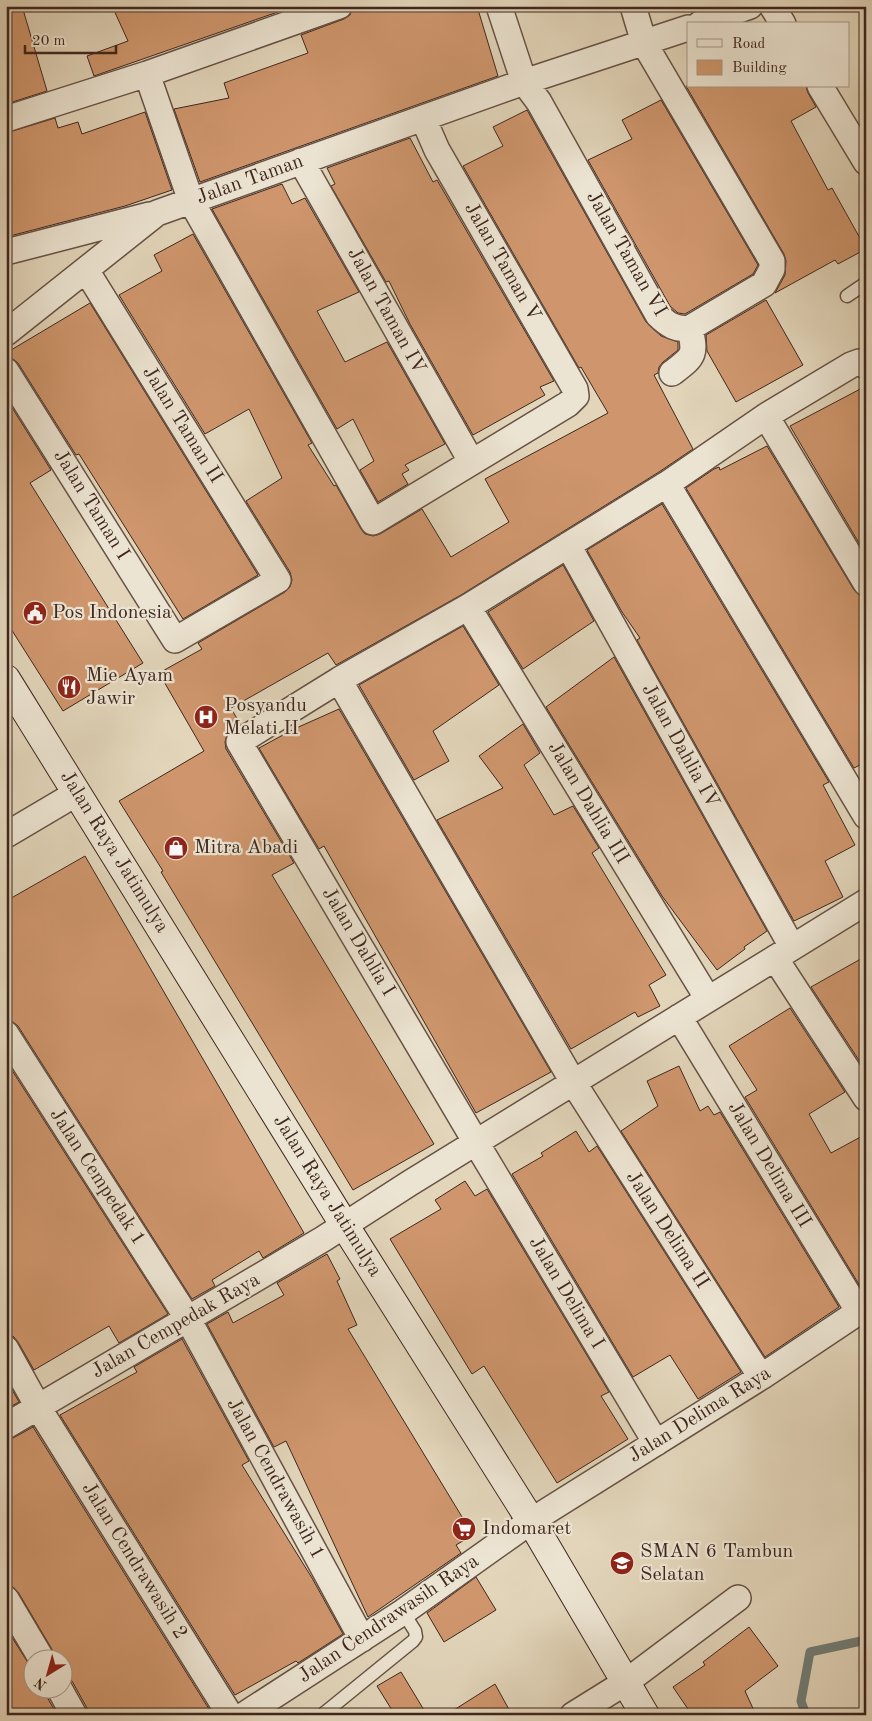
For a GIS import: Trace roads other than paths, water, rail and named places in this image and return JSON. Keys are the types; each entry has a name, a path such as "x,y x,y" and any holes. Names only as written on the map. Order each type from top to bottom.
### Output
{"main road":[{"name":"Jalan Raya Jatimulya","path":"6,679 345,1226 531,1521 645,1715"}],"street":[{"path":"6,119 146,74 339,6"},
{"name":"Jalan Taman VI","path":"499,6 524,82 539,102 658,315 665,322 680,330 690,328 764,284 770,276 772,261 644,43"},
{"path":"633,6 644,43"},
{"path":"706,22 750,6"},
{"path":"772,6 782,22"},
{"name":"Jalan Taman","path":"6,333 157,213 524,82 687,28"},
{"path":"146,74 191,201 373,522 471,462"},
{"path":"821,88 866,162"},
{"name":"Jalan Taman V","path":"423,118 436,150 575,389 576,396 568,404 471,462"},
{"name":"Jalan Taman IV","path":"301,161 471,462"},
{"path":"6,252 157,213"},
{"name":"Jalan Taman II","path":"86,270 278,580 175,640"},
{"path":"672,372 691,357 694,350 690,328"},
{"path":"339,680 468,607 667,484 766,416 852,365 860,362 866,366"},
{"name":"Jalan Taman I","path":"6,371 175,640"},
{"path":"766,416 866,583"},
{"path":"667,484 866,816"},
{"name":"Jalan Dahlia IV","path":"568,545 783,953 866,1098"},
{"name":"Jalan Dahlia III","path":"468,607 708,999"},
{"name":"Jalan Dahlia I","path":"339,680 239,742 476,1142"},
{"name":"Jalan Delima II","path":"339,680 573,1082 761,1377"},
{"path":"6,835 77,793"},
{"name":"Jalan Cempedak Raya","path":"6,1426 345,1226 410,1183 866,902"},
{"name":"Jalan Delima III","path":"679,1017 862,1309"},
{"name":"Jalan Cempedak 1","path":"6,1034 188,1319"},
{"name":"Jalan Delima I","path":"476,1142 656,1443"},
{"name":"Jalan Delima Raya","path":"531,1521 761,1377 862,1309"},
{"name":"Jalan Cendrawasih 1","path":"188,1319 362,1639"},
{"name":"Jalan Cendrawasih 2","path":"6,1349 38,1407 230,1715"},
{"name":"Jalan Cendrawasih Raya","path":"244,1715 403,1612 531,1521"},
{"path":"573,1715 626,1682 738,1598"},
{"path":"6,1599 35,1648"},
{"path":"64,1698 74,1715"}],"lane":[{"path":"846,296 866,283"},
{"path":"322,1715 413,1641 416,1637 415,1631 403,1612"}],"waterway":[{"path":"806,1715 801,1701 810,1652 866,1640"}],"place":[{"name":"Pos Indonesia","path":"35,613"},
{"name":"Mie Ayam Jawir","path":"69,687"},
{"name":"Posyandu Melati II","path":"206,717"},
{"name":"Mitra Abadi","path":"176,848"},
{"name":"Indomaret","path":"464,1529"},
{"name":"SMAN 6 Tambun Selatan","path":"622,1563"}]}
